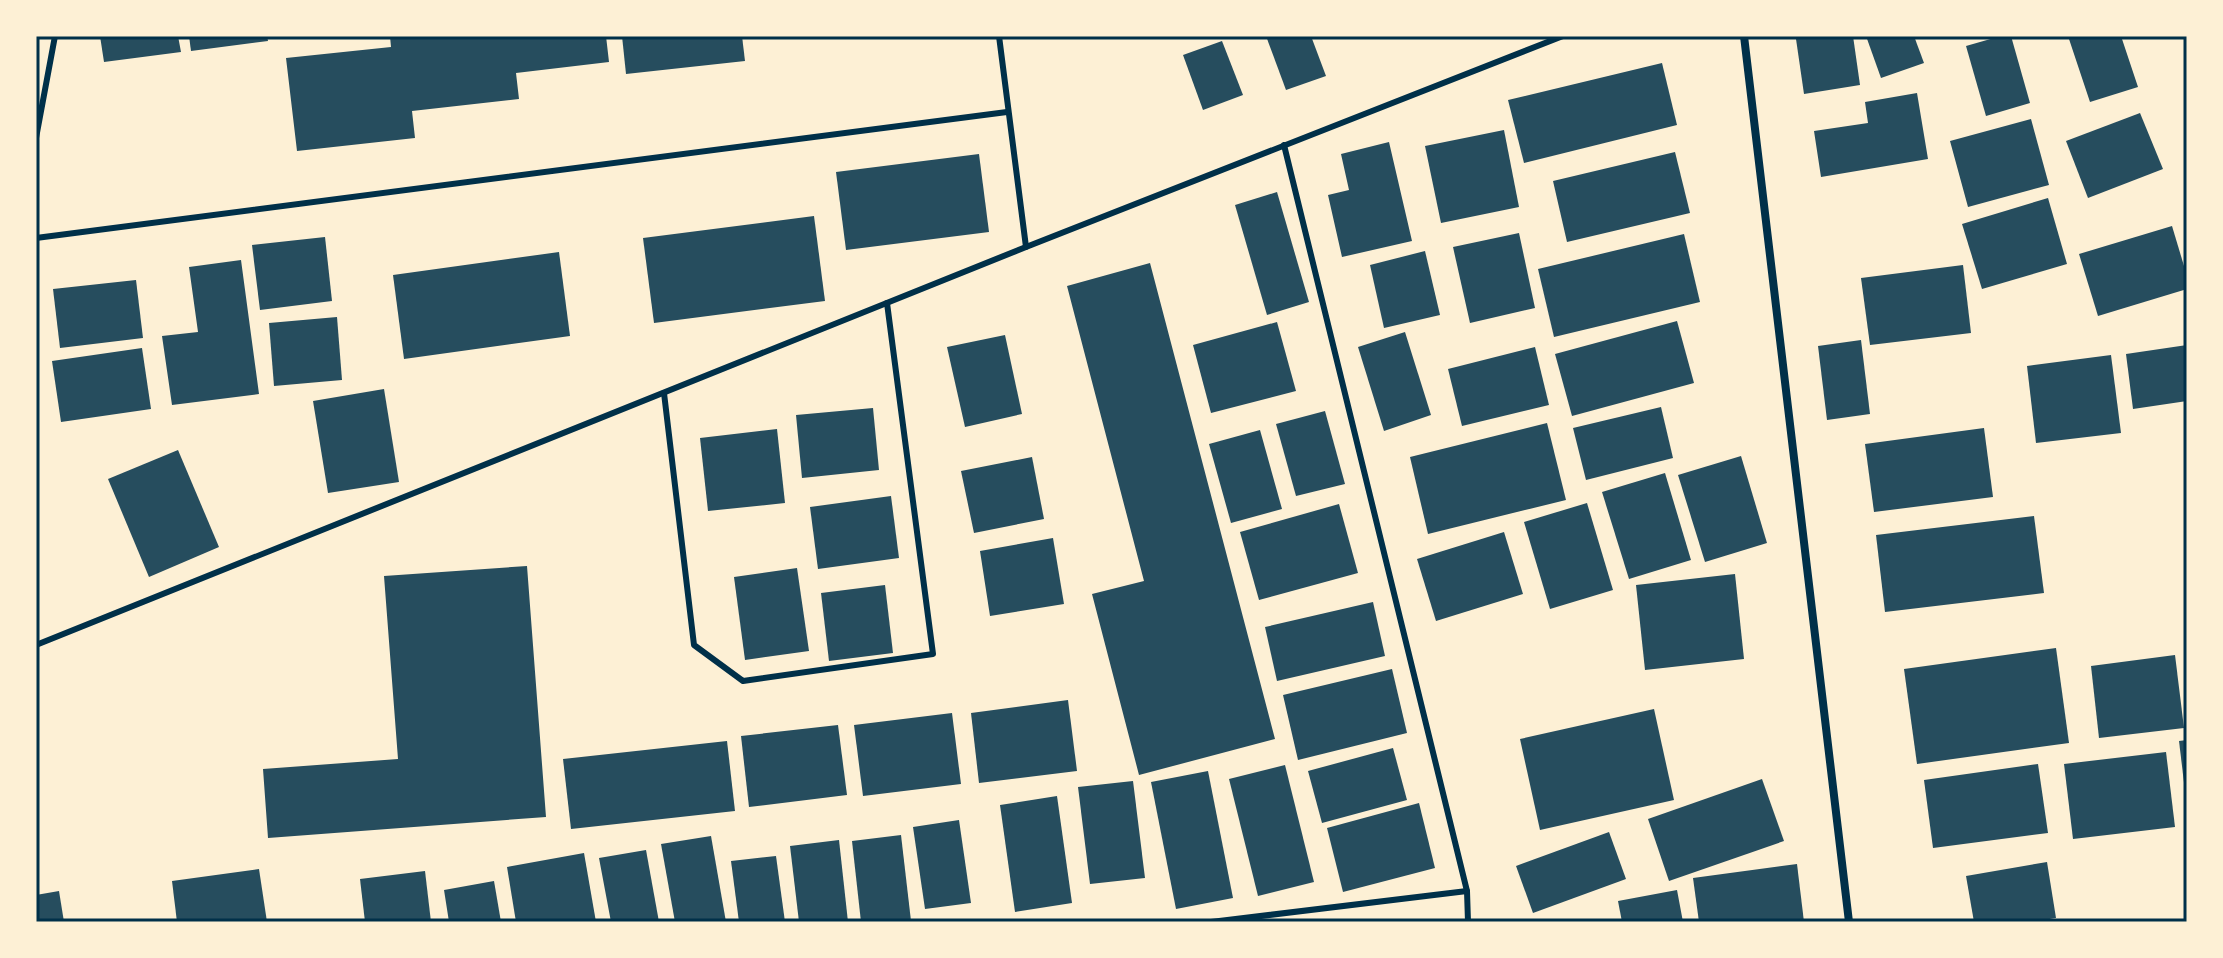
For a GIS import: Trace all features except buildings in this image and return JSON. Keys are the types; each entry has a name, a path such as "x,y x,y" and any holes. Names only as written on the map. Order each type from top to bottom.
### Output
{"street":[{"path":"1744,36 1849,922"}],"lane":[{"path":"36,135 55,36"},
{"path":"999,36 1026,247"},
{"path":"36,645 1026,247 1563,36"},
{"path":"36,238 1007,112"},
{"path":"1284,145 1467,891 1468,922"},
{"path":"664,393 694,645 743,681 933,654 887,303"},
{"path":"1211,922 1467,891"}]}
